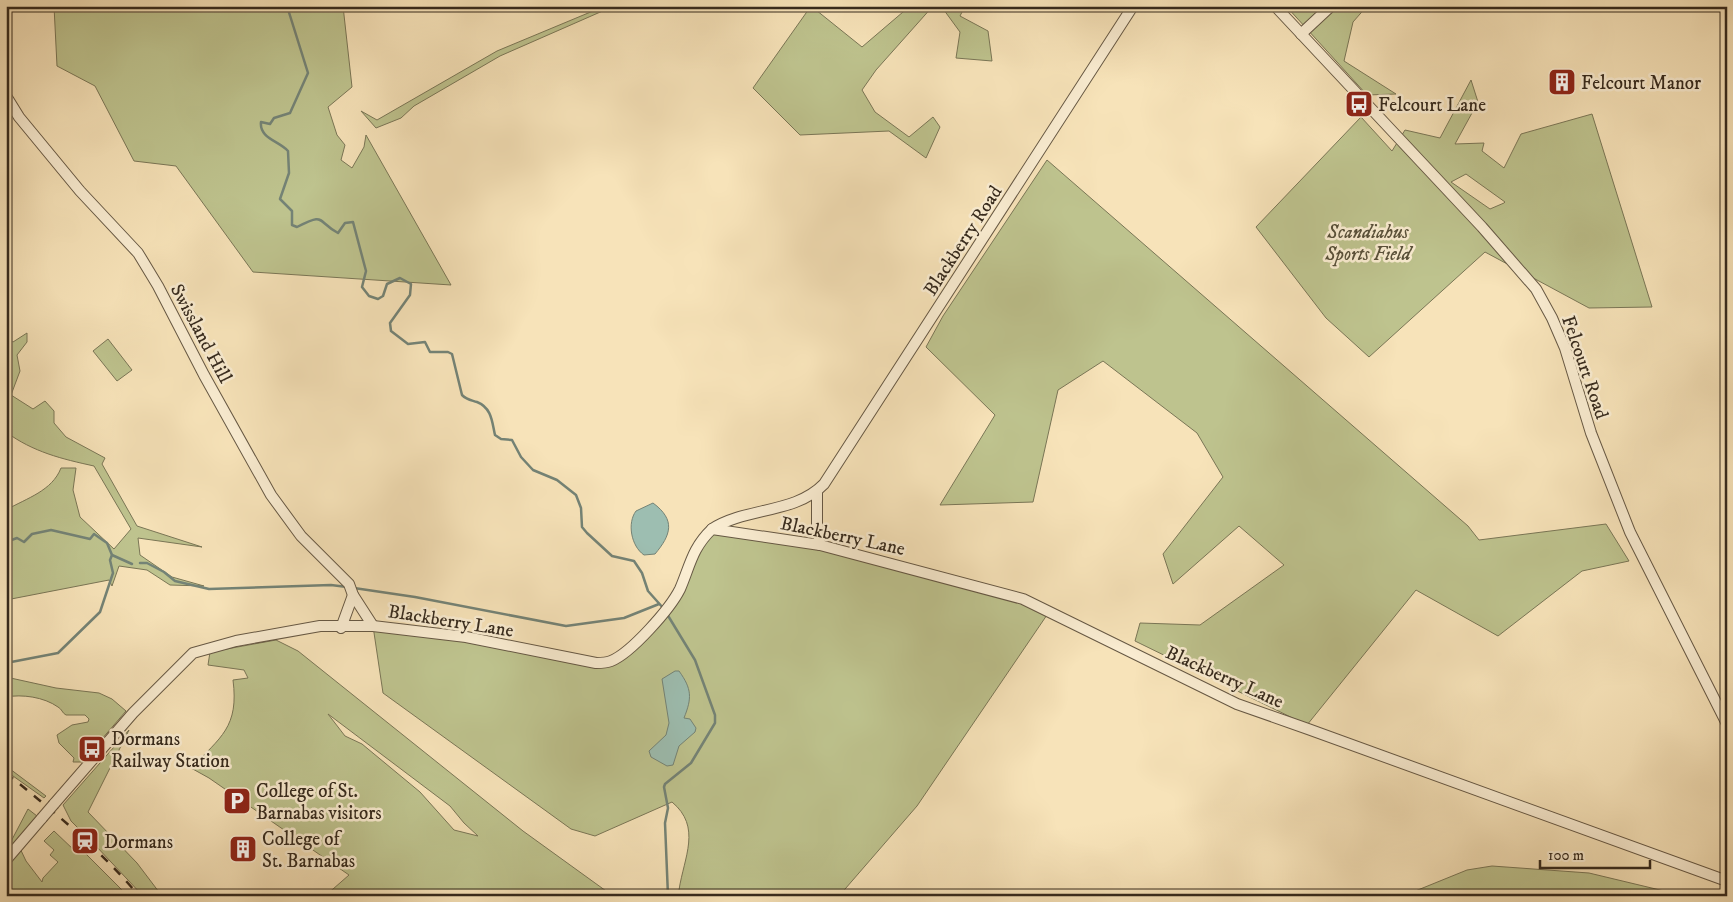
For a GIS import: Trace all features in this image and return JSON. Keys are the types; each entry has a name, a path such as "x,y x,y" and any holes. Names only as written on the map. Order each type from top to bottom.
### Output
{"street":[{"name":"Blackberry Road","path":"712,529 732,519 791,503 817,491 830,477 1132,6"},
{"name":"Felcourt Road","path":"1275,6 1489,234 1536,289 1552,318 1565,348 1591,434 1630,532 1727,724"},
{"path":"1301,34 1331,6"},
{"name":"Swissland Hill","path":"6,96 19,117 74,184 138,253 158,286 212,390 271,495 301,536 349,584 353,595 374,626"},
{"path":"817,491 817,524 820,545"},
{"name":"Blackberry Lane","path":"6,860 133,713 193,653 277,633 320,626 341,628 374,626 466,637 596,663 610,661 621,655 653,625 667,608 679,590 696,546 712,529 820,545 1023,599 1194,684 1259,713 1727,881"},
{"path":"341,628 353,595"}],"green space":[{"path":"54,6 343,6 352,87 328,107 337,135 345,145 341,160 352,168 364,147 366,135 451,285 253,272 176,166 134,161 95,86 57,66"},
{"path":"605,6 614,6 500,56 414,106 401,118 376,128 361,111 377,120 497,51"},
{"path":"811,6 862,47 910,6 933,6 876,70 862,90 875,112 909,137 933,117 940,127 926,158 889,131 800,135 753,88"},
{"path":"941,6 965,6 960,16 988,31 992,61 956,58 960,32"},
{"path":"1286,6 1367,6 1353,22 1344,61 1396,94 1367,95"},
{"name":"Scandiahus Sports Field","path":"1471,80 1478,102 1455,144 1484,143 1482,151 1504,168 1521,134 1592,114 1652,307 1589,308 1485,252 1369,357 1326,318 1256,227 1361,117 1392,151 1405,130 1440,138","holes":["1466,174 1505,202 1490,209 1451,182"]},
{"path":"1047,160 1468,526 1479,540 1606,524 1629,561 1582,571 1498,636 1416,590 1307,725 1135,641 1140,623 1200,625 1284,565 1239,526 1173,584 1163,554 1223,477 1197,433 1103,361 1058,390 1033,502 940,505 995,415 926,347 943,316"},
{"path":"27,333 27,342 17,355 20,371 11,395 33,409 45,401 54,411 54,423 66,437 105,458 102,464 137,526 202,547 138,538 140,555 172,577 204,586 170,585 147,570 119,566 112,586 109,580 6,600 6,510 30,498 52,483 61,468 76,468 73,490 80,517 114,549 131,529 94,466 37,450 6,432 6,338 13,342"},
{"path":"108,339 132,370 117,381 93,351"},
{"path":"712,529 857,553 1049,612 917,806 839,896 682,896 679,890 689,843 689,832 681,812 672,802 595,836 571,829 383,693 373,626 603,663 653,625"},
{"path":"276,640 298,651 523,831 613,896 325,896 349,875 209,778 191,768 226,730 233,709 233,680 248,678 244,670 208,665 210,652","holes":["328,714 450,806 478,836 454,830 420,792 362,744 345,736"]},
{"path":"6,677 56,688 99,693 112,699 126,711 82,762 73,762 74,758 59,743 57,735 72,725 88,722 89,719 85,715 66,715 58,707 40,699 26,696 6,697"},
{"path":"129,730 88,812 137,863 162,896 143,896 95,845 97,842 94,839 92,842 71,821 63,805"},
{"path":"6,767 46,796 44,798 6,771"},
{"path":"28,809 37,816 17,842 26,861 42,882 43,878 58,862 50,855 54,850 44,841 54,831 75,851 79,847 128,896 6,896 6,851"},
{"path":"1492,866 1589,873 1685,896 1403,896 1467,870"}],"shaded area":[{"path":"653,503 665,515 669,528 665,540 655,554 644,555 633,540 631,528 633,516 636,511"},
{"path":"675,671 679,671 686,683 689,694 684,718 690,719 696,728 695,732 679,746 673,765 667,766 651,757 649,751 666,735 669,723 662,679"}],"waterway":[{"path":"287,6 308,73 290,113 274,118 270,124 261,122 261,127 266,136 288,151 289,173 280,199 292,211 292,225 297,227 317,219 338,233 345,223 353,222 366,271 362,287 369,296 378,299 383,296 387,284 400,278 411,284 410,295 390,323 391,331 408,344 425,342 430,352 448,352 452,354 462,395 486,408 491,416 495,435 501,439 512,440 521,457 533,470 557,480 576,495 581,508 582,527 612,556 634,561 642,573 648,591 664,609"},
{"path":"6,542 17,538 24,542 32,534 51,530 90,539 94,534 107,543 112,555 132,564"},
{"path":"6,663 58,653 100,612 113,573 110,560 112,555"},
{"path":"140,563 147,563 164,572 175,581 209,589 331,585 347,587"},
{"path":"354,588 415,597 566,626 624,618 659,604"},
{"path":"667,614 695,660 715,715 715,723 691,763 665,784 664,787 668,808 665,823 668,896"}],"railway":[{"path":"6,773 92,846 139,896"}],"place":[{"name":"Felcourt Manor","path":"1562,82"},
{"name":"Felcourt Lane","path":"1359,104"},
{"name":"Dormans Railway Station","path":"92,749"},
{"name":"College of St. Barnabas visitors","path":"237,801"},
{"name":"Dormans","path":"85,841"},
{"name":"College of St. Barnabas","path":"243,849"}]}
